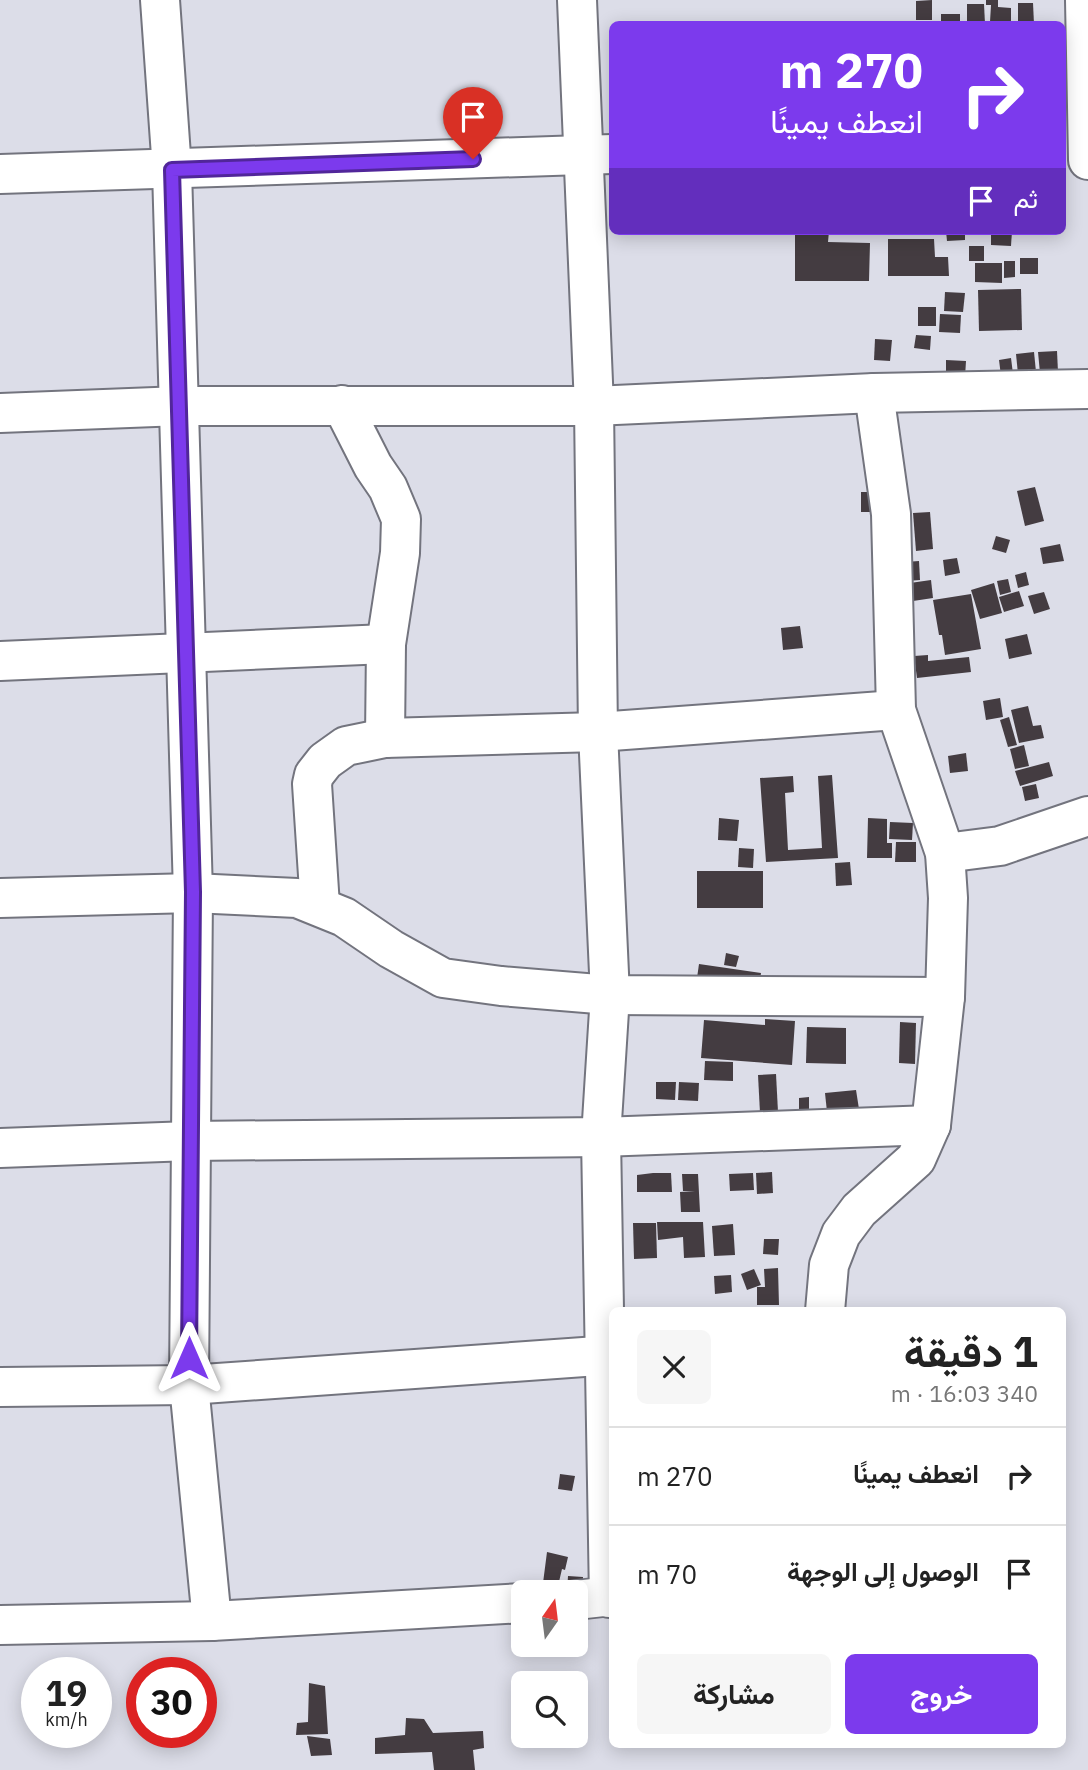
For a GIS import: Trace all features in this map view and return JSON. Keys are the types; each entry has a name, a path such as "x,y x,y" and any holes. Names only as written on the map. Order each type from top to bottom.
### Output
{"street":[{"path":"160,0 172,170 181,406 193,892 189,1385 212,1621"},
{"path":"577,0 598,155 594,406 598,732 610,995 601,1137 609,1355 599,1598"},
{"path":"1081,144 1085,0"},
{"path":"0,174 598,155"},
{"path":"0,413 181,406 594,406 874,393 1088,389"},
{"path":"825,1307 829,1265 841,1234 859,1210 916,1159 931,1125 945,997 948,898 945,853 896,710 891,514 874,393"},
{"path":"342,405 373,466 388,488 401,519 400,553 386,644 385,738"},
{"path":"0,661 386,644"},
{"path":"320,906 311,793 314,775 325,761 346,747 385,738 598,732 896,710"},
{"path":"945,853 1000,846 1088,816"},
{"path":"0,898 193,892 297,898 344,916 391,949 443,978 501,986 610,995 945,997"},
{"path":"0,1148 190,1141 601,1137 931,1125"},
{"path":"0,1387 189,1385 609,1355"},
{"path":"0,1625 212,1621 511,1604"}],"building":[{"path":"932,0 932,20 916,20 916,1"},
{"path":"986,0 998,0 998,7 1011,8 1011,21 990,21 991,5 986,5"},
{"path":"1018,3 1033,3 1034,21 1018,21"},
{"path":"967,4 984,4 985,21 967,21"},
{"path":"941,14 960,14 960,21 941,21"},
{"path":"795,235 829,235 828,242 870,243 869,281 795,281"},
{"path":"946,235 965,235 965,240 947,241"},
{"path":"991,235 1012,235 1011,246 991,245"},
{"path":"888,239 934,239 935,257 948,257 949,276 888,276"},
{"path":"969,246 984,246 984,261 969,261"},
{"path":"1020,258 1038,258 1038,274 1020,274"},
{"path":"1004,261 1015,261 1015,277 1004,278"},
{"path":"975,263 1002,263 1002,283 975,282"},
{"path":"1021,289 1022,330 979,331 978,290"},
{"path":"945,292 965,293 963,312 944,311"},
{"path":"918,307 936,307 936,326 918,326"},
{"path":"940,314 961,315 960,333 939,332"},
{"path":"916,335 931,336 930,350 914,348"},
{"path":"875,339 892,340 890,361 874,360"},
{"path":"1057,351 1058,372 1040,373 1038,352"},
{"path":"1034,352 1036,372 1018,374 1016,354"},
{"path":"1011,358 1013,374 1001,376 999,360"},
{"path":"946,360 966,361 965,377 946,377"},
{"path":"1035,487 1044,521 1025,526 1017,491"},
{"path":"861,492 884,492 885,512 861,512"},
{"path":"930,512 933,549 916,551 913,513"},
{"path":"996,536 1010,540 1006,553 992,549"},
{"path":"1060,544 1064,561 1043,564 1040,548"},
{"path":"957,558 960,573 945,576 943,560"},
{"path":"919,561 920,580 907,581 905,562"},
{"path":"1026,572 1029,585 1018,588 1015,575"},
{"path":"1008,579 1011,592 1000,595 997,581"},
{"path":"931,580 933,598 913,601 910,583"},
{"path":"994,583 1002,613 980,619 971,590"},
{"path":"1019,591 1024,606 1004,612 999,597"},
{"path":"1044,592 1050,609 1034,614 1028,596"},
{"path":"971,594 981,649 945,655 933,600"},
{"path":"800,626 803,648 783,650 781,628"},
{"path":"1027,634 1032,654 1009,659 1005,639"},
{"path":"928,655 928,661 969,657 971,672 917,678 914,656"},
{"path":"1000,698 1003,717 986,720 983,701"},
{"path":"1028,706 1033,726 1041,725 1044,738 1019,743 1011,710"},
{"path":"1009,717 1017,745 1008,747 1000,720"},
{"path":"1024,745 1029,766 1015,769 1010,749"},
{"path":"966,753 968,771 950,773 948,756"},
{"path":"1049,762 1053,776 1020,786 1015,771"},
{"path":"832,775 838,858 766,862 760,778 793,776 794,792 785,793 788,850 822,848 818,776"},
{"path":"1036,784 1039,798 1025,801 1022,787"},
{"path":"719,818 739,820 737,841 718,840"},
{"path":"868,818 887,819 887,843 892,843 892,858 867,858"},
{"path":"890,822 913,823 912,840 889,839"},
{"path":"896,842 916,842 916,862 895,862"},
{"path":"739,848 754,849 753,868 738,867"},
{"path":"850,862 852,885 836,886 835,863"},
{"path":"697,871 763,871 763,908 697,908"},
{"path":"726,953 739,956 736,967 724,965"},
{"path":"699,964 761,973 759,987 697,978"},
{"path":"765,1019 795,1021 792,1065 701,1058 704,1020 765,1025"},
{"path":"900,1022 916,1023 915,1064 899,1063"},
{"path":"807,1027 846,1028 846,1064 806,1063"},
{"path":"705,1061 733,1062 733,1081 704,1080"},
{"path":"776,1074 778,1112 760,1113 758,1075"},
{"path":"656,1082 676,1082 675,1100 656,1099"},
{"path":"679,1082 699,1083 698,1101 678,1100"},
{"path":"856,1090 859,1109 827,1112 825,1093"},
{"path":"809,1097 809,1111 799,1111 799,1098"},
{"path":"772,1172 773,1193 757,1194 756,1173"},
{"path":"671,1173 672,1192 637,1192 637,1175"},
{"path":"753,1173 754,1190 730,1191 729,1174"},
{"path":"682,1174 698,1174 700,1212 681,1212 680,1192 695,1191 683,1191"},
{"path":"657,1222 703,1222 705,1257 684,1258 683,1237 658,1240"},
{"path":"633,1223 656,1223 657,1258 634,1259"},
{"path":"733,1224 735,1255 714,1256 712,1226"},
{"path":"764,1239 779,1239 778,1255 763,1254"},
{"path":"778,1268 779,1305 757,1305 757,1287 765,1287 764,1269"},
{"path":"754,1269 761,1285 747,1290 741,1274"},
{"path":"731,1275 732,1292 715,1294 714,1276"},
{"path":"560,1474 575,1476 572,1491 558,1489"},
{"path":"547,1552 568,1557 559,1580 543,1580"},
{"path":"568,1576 583,1577 583,1580 568,1580"},
{"path":"309,1683 325,1686 328,1734 296,1735 297,1723 308,1722"},
{"path":"406,1718 424,1719 433,1733 483,1731 484,1748 473,1750 475,1770 434,1770 432,1752 375,1754 375,1738 405,1735"},
{"path":"307,1736 330,1739 332,1755 311,1756"}],"route":[{"path":"189,1358 193,892 181,406 172,170 473,159"}]}
